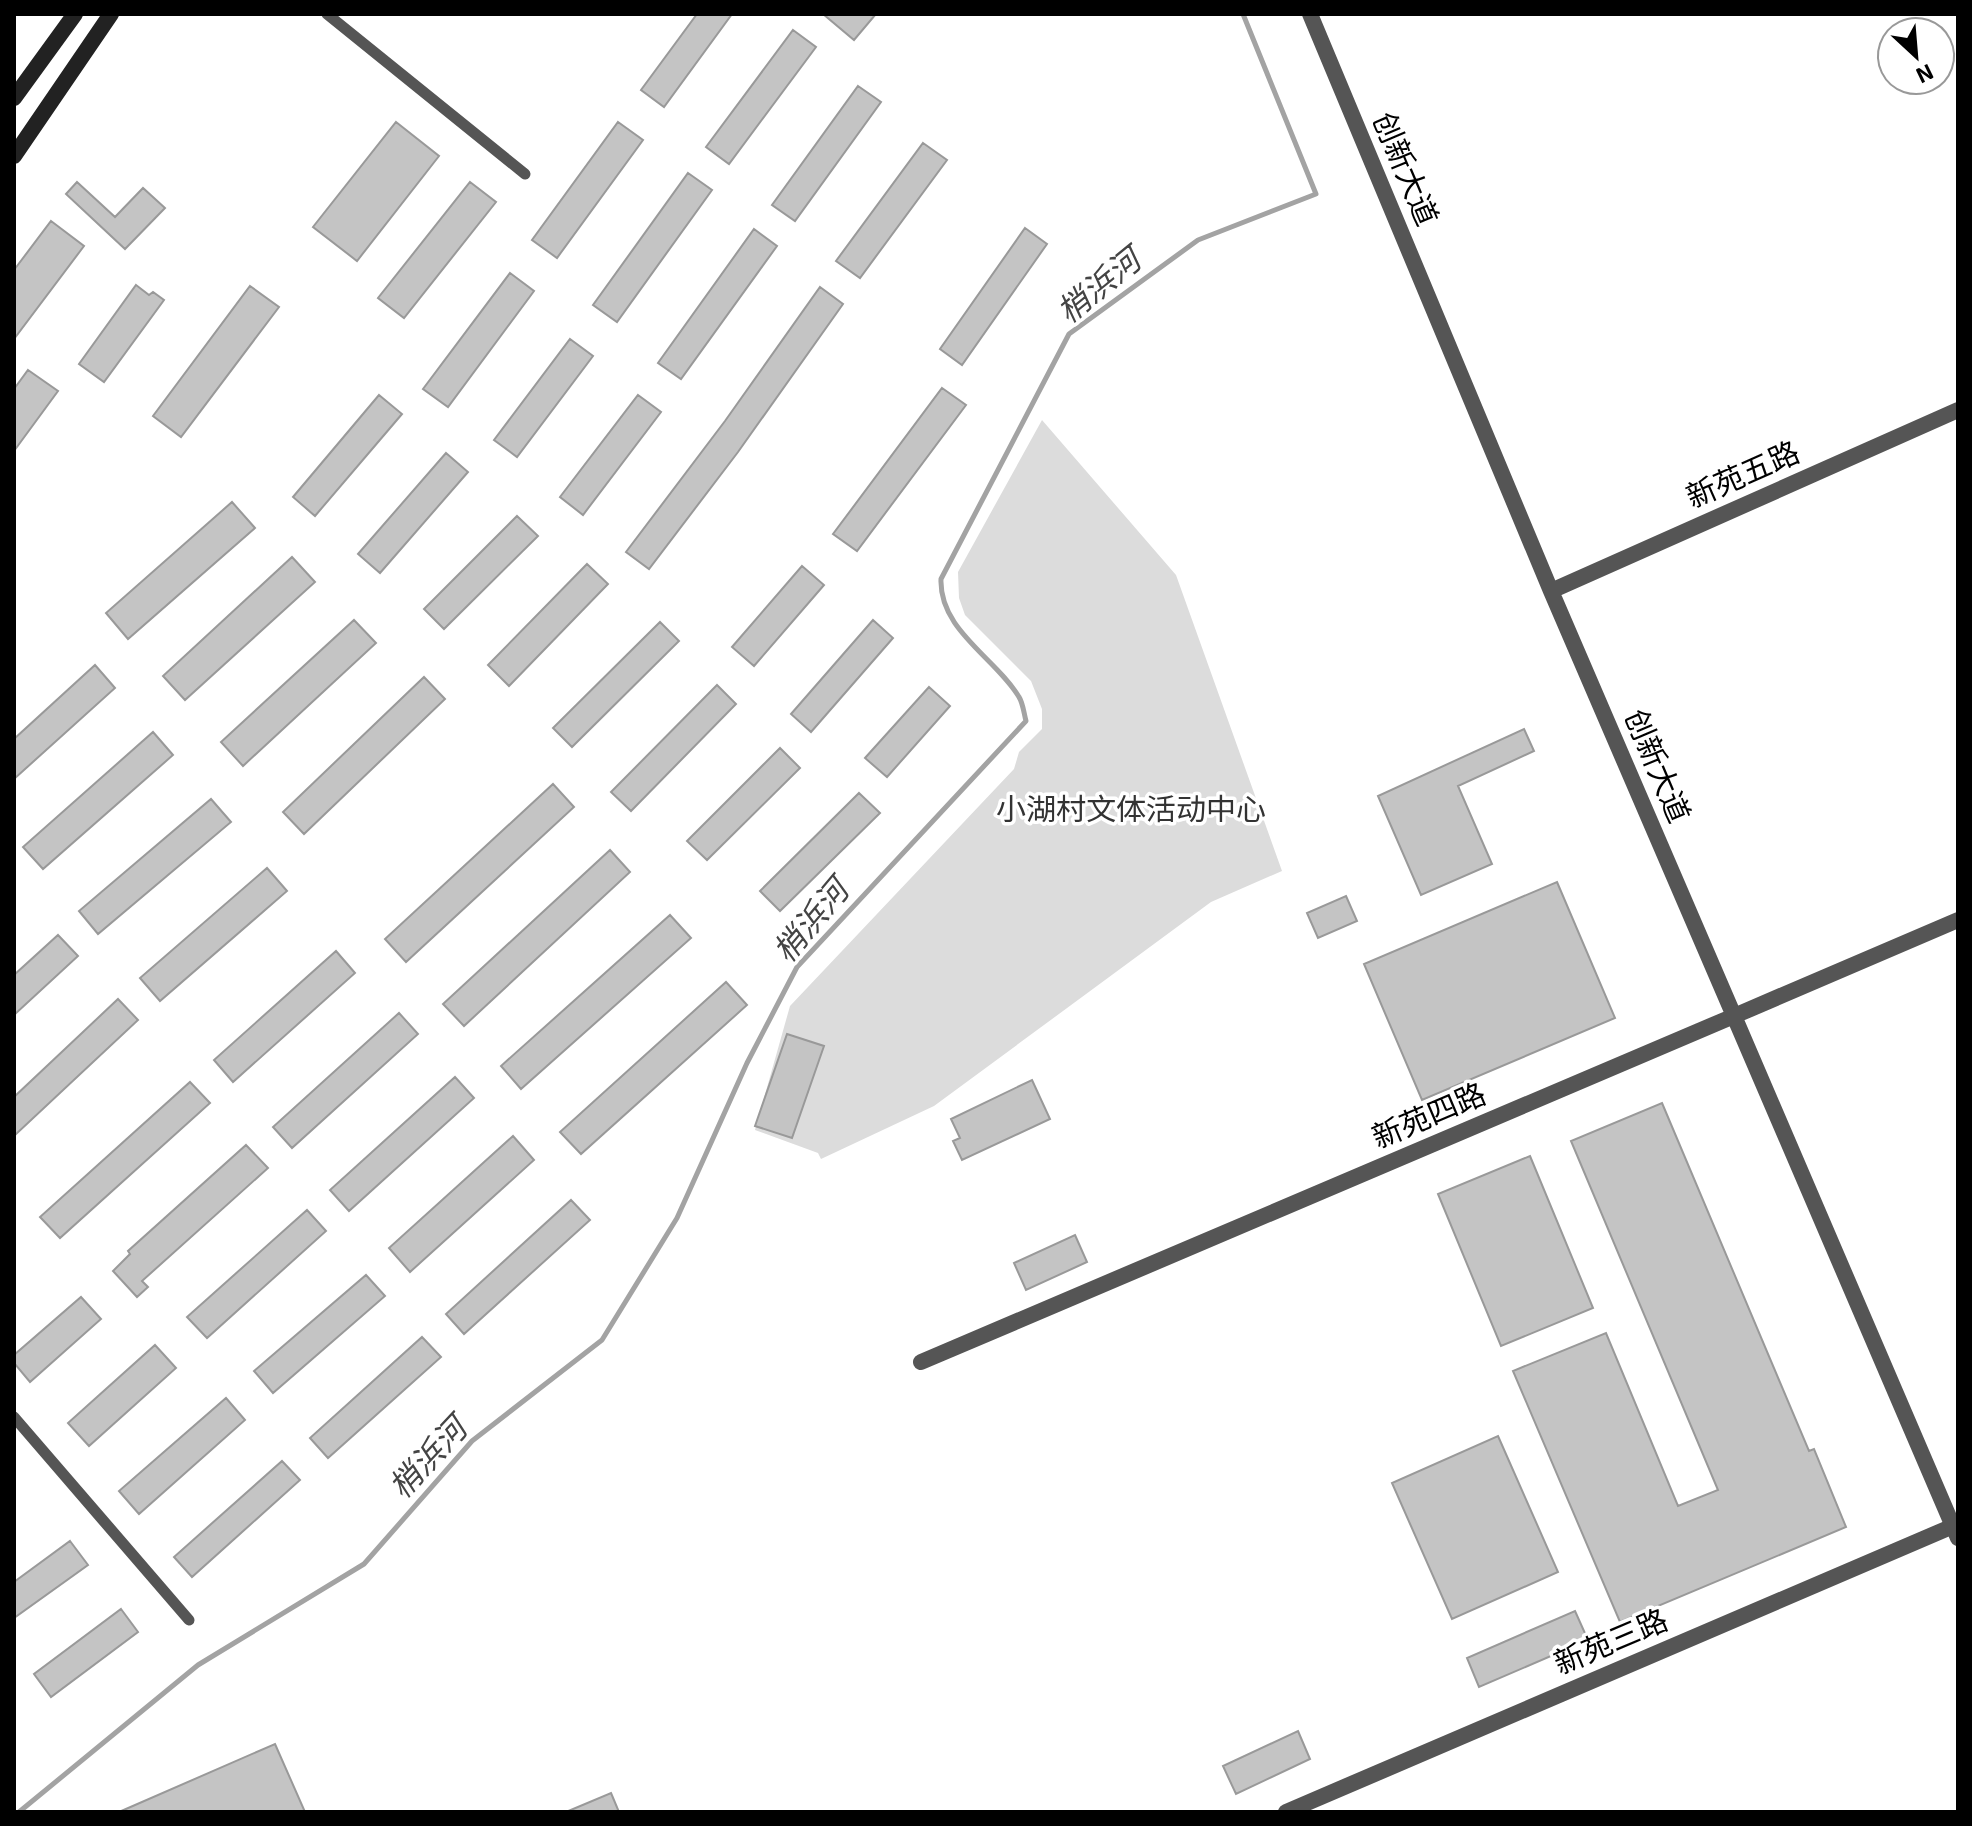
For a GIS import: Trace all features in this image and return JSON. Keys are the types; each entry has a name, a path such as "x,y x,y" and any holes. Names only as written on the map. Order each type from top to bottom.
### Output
{"main road":[{"path":"14,98 75,14"},
{"path":"14,156 111,14"}],"street":[{"name":"创新大道","path":"1310,14 1551,591 1956,1529"},
{"name":"新苑五路","path":"1551,591 1958,410"},
{"name":"新苑四路","path":"921,1362 1958,920"},
{"name":"新苑三路","path":"1286,1812 1956,1529"}],"lane":[{"path":"327,14 525,174"},
{"path":"14,1417 189,1620"}],"green space":[{"name":"小湖村文体活动中心","path":"1042,420 1176,575 1282,871 1211,902 934,1106 821,1159 818,1153 755,1130 790,1006 1014,769 1019,752 1042,729 1042,709 1031,681 965,615 959,598 958,572"}],"building":[{"path":"697,14 732,14 664,107 641,90"},
{"path":"823,14 876,14 854,40"},
{"path":"793,30 816,47 729,164 706,147"},
{"path":"858,86 881,102 795,221 772,205"},
{"path":"396,122 439,156 357,261 313,227"},
{"path":"618,122 643,140 557,258 532,240"},
{"path":"923,143 947,160 860,278 836,261"},
{"path":"688,173 712,190 617,322 593,305"},
{"path":"77,182 115,217 143,188 165,208 125,249 66,194"},
{"path":"470,182 496,202 404,318 378,298"},
{"path":"51,221 84,246 14,339 14,270"},
{"path":"1025,228 1047,244 962,365 940,349"},
{"path":"754,229 777,246 681,379 658,363"},
{"path":"510,273 534,291 448,407 423,389"},
{"path":"136,285 149,295 153,292 164,300 104,382 79,364"},
{"path":"250,286 279,307 181,437 153,416"},
{"path":"820,287 843,304 738,452 649,569 626,552 725,421"},
{"path":"570,339 593,356 517,457 494,440"},
{"path":"28,370 58,391 14,451 14,389"},
{"path":"942,388 966,405 857,551 833,534"},
{"path":"379,395 402,414 315,516 293,497"},
{"path":"638,395 661,412 583,515 560,497"},
{"path":"446,453 468,472 380,573 358,554"},
{"path":"232,502 255,528 128,639 106,613"},
{"path":"517,516 538,536 444,629 424,609"},
{"path":"292,557 315,582 185,700 163,676"},
{"path":"587,564 608,584 509,686 488,665"},
{"path":"802,566 824,585 754,666 732,647"},
{"path":"354,620 376,643 243,766 221,742"},
{"path":"873,620 893,638 811,732 791,714"},
{"path":"660,622 679,641 572,747 553,728"},
{"path":"95,665 115,688 14,779 14,739"},
{"path":"424,677 445,699 304,834 283,812"},
{"path":"717,685 736,704 631,811 611,792"},
{"path":"929,687 950,706 887,777 865,758"},
{"path":"1524,729 1534,751 1458,786 1492,864 1421,895 1378,796"},
{"path":"153,732 173,755 43,869 23,847"},
{"path":"780,748 800,768 707,860 687,841"},
{"path":"553,784 574,807 406,962 385,939"},
{"path":"859,793 880,813 780,911 760,891"},
{"path":"211,799 231,822 98,934 79,911"},
{"path":"610,850 630,872 464,1026 443,1004"},
{"path":"267,868 287,891 160,1001 140,978"},
{"path":"1557,882 1615,1018 1422,1100 1364,964"},
{"path":"1346,896 1357,921 1318,938 1307,913"},
{"path":"670,915 691,938 521,1089 501,1066"},
{"path":"58,935 78,956 14,1015 14,975"},
{"path":"336,951 355,973 233,1082 214,1060"},
{"path":"726,982 747,1005 581,1154 560,1132"},
{"path":"118,999 138,1020 14,1136 14,1097"},
{"path":"399,1013 418,1034 292,1148 273,1127"},
{"path":"787,1034 824,1046 792,1138 755,1126"},
{"path":"455,1077 474,1098 349,1211 330,1190"},
{"path":"1032,1080 1050,1119 962,1160 953,1141 960,1138 951,1119"},
{"path":"190,1082 210,1103 60,1238 40,1217"},
{"path":"1662,1103 1809,1451 1814,1449 1846,1527 1620,1622 1513,1371 1606,1333 1678,1506 1718,1490 1571,1141"},
{"path":"513,1136 534,1160 410,1272 389,1248"},
{"path":"246,1145 268,1168 142,1281 148,1287 137,1297 113,1271 130,1254 128,1251"},
{"path":"1530,1156 1593,1308 1501,1346 1438,1194"},
{"path":"571,1200 590,1220 464,1334 446,1314"},
{"path":"307,1210 326,1231 207,1338 187,1317"},
{"path":"1075,1235 1087,1262 1026,1290 1014,1263"},
{"path":"366,1275 385,1296 273,1393 254,1371"},
{"path":"81,1297 101,1319 30,1382 14,1363 14,1355"},
{"path":"422,1337 441,1357 328,1458 310,1438"},
{"path":"155,1345 176,1368 89,1446 68,1423"},
{"path":"226,1398 245,1420 139,1514 119,1491"},
{"path":"1498,1436 1558,1572 1452,1619 1392,1483"},
{"path":"282,1461 300,1480 192,1577 174,1557"},
{"path":"70,1541 88,1565 14,1618 14,1582"},
{"path":"121,1609 138,1632 51,1697 34,1674"},
{"path":"1575,1611 1588,1640 1479,1687 1467,1658"},
{"path":"1298,1731 1310,1759 1236,1794 1223,1766"},
{"path":"275,1744 305,1812 119,1812"},
{"path":"611,1793 619,1812 566,1812"}],"waterway":[{"name":"梢浜河","path":"19,1812 198,1665 364,1564 472,1441 602,1340 677,1218 747,1063 797,967 1026,721 1020,699 1009,683 949,613 941,579 1069,334 1198,240 1316,194 1243,14"}]}
